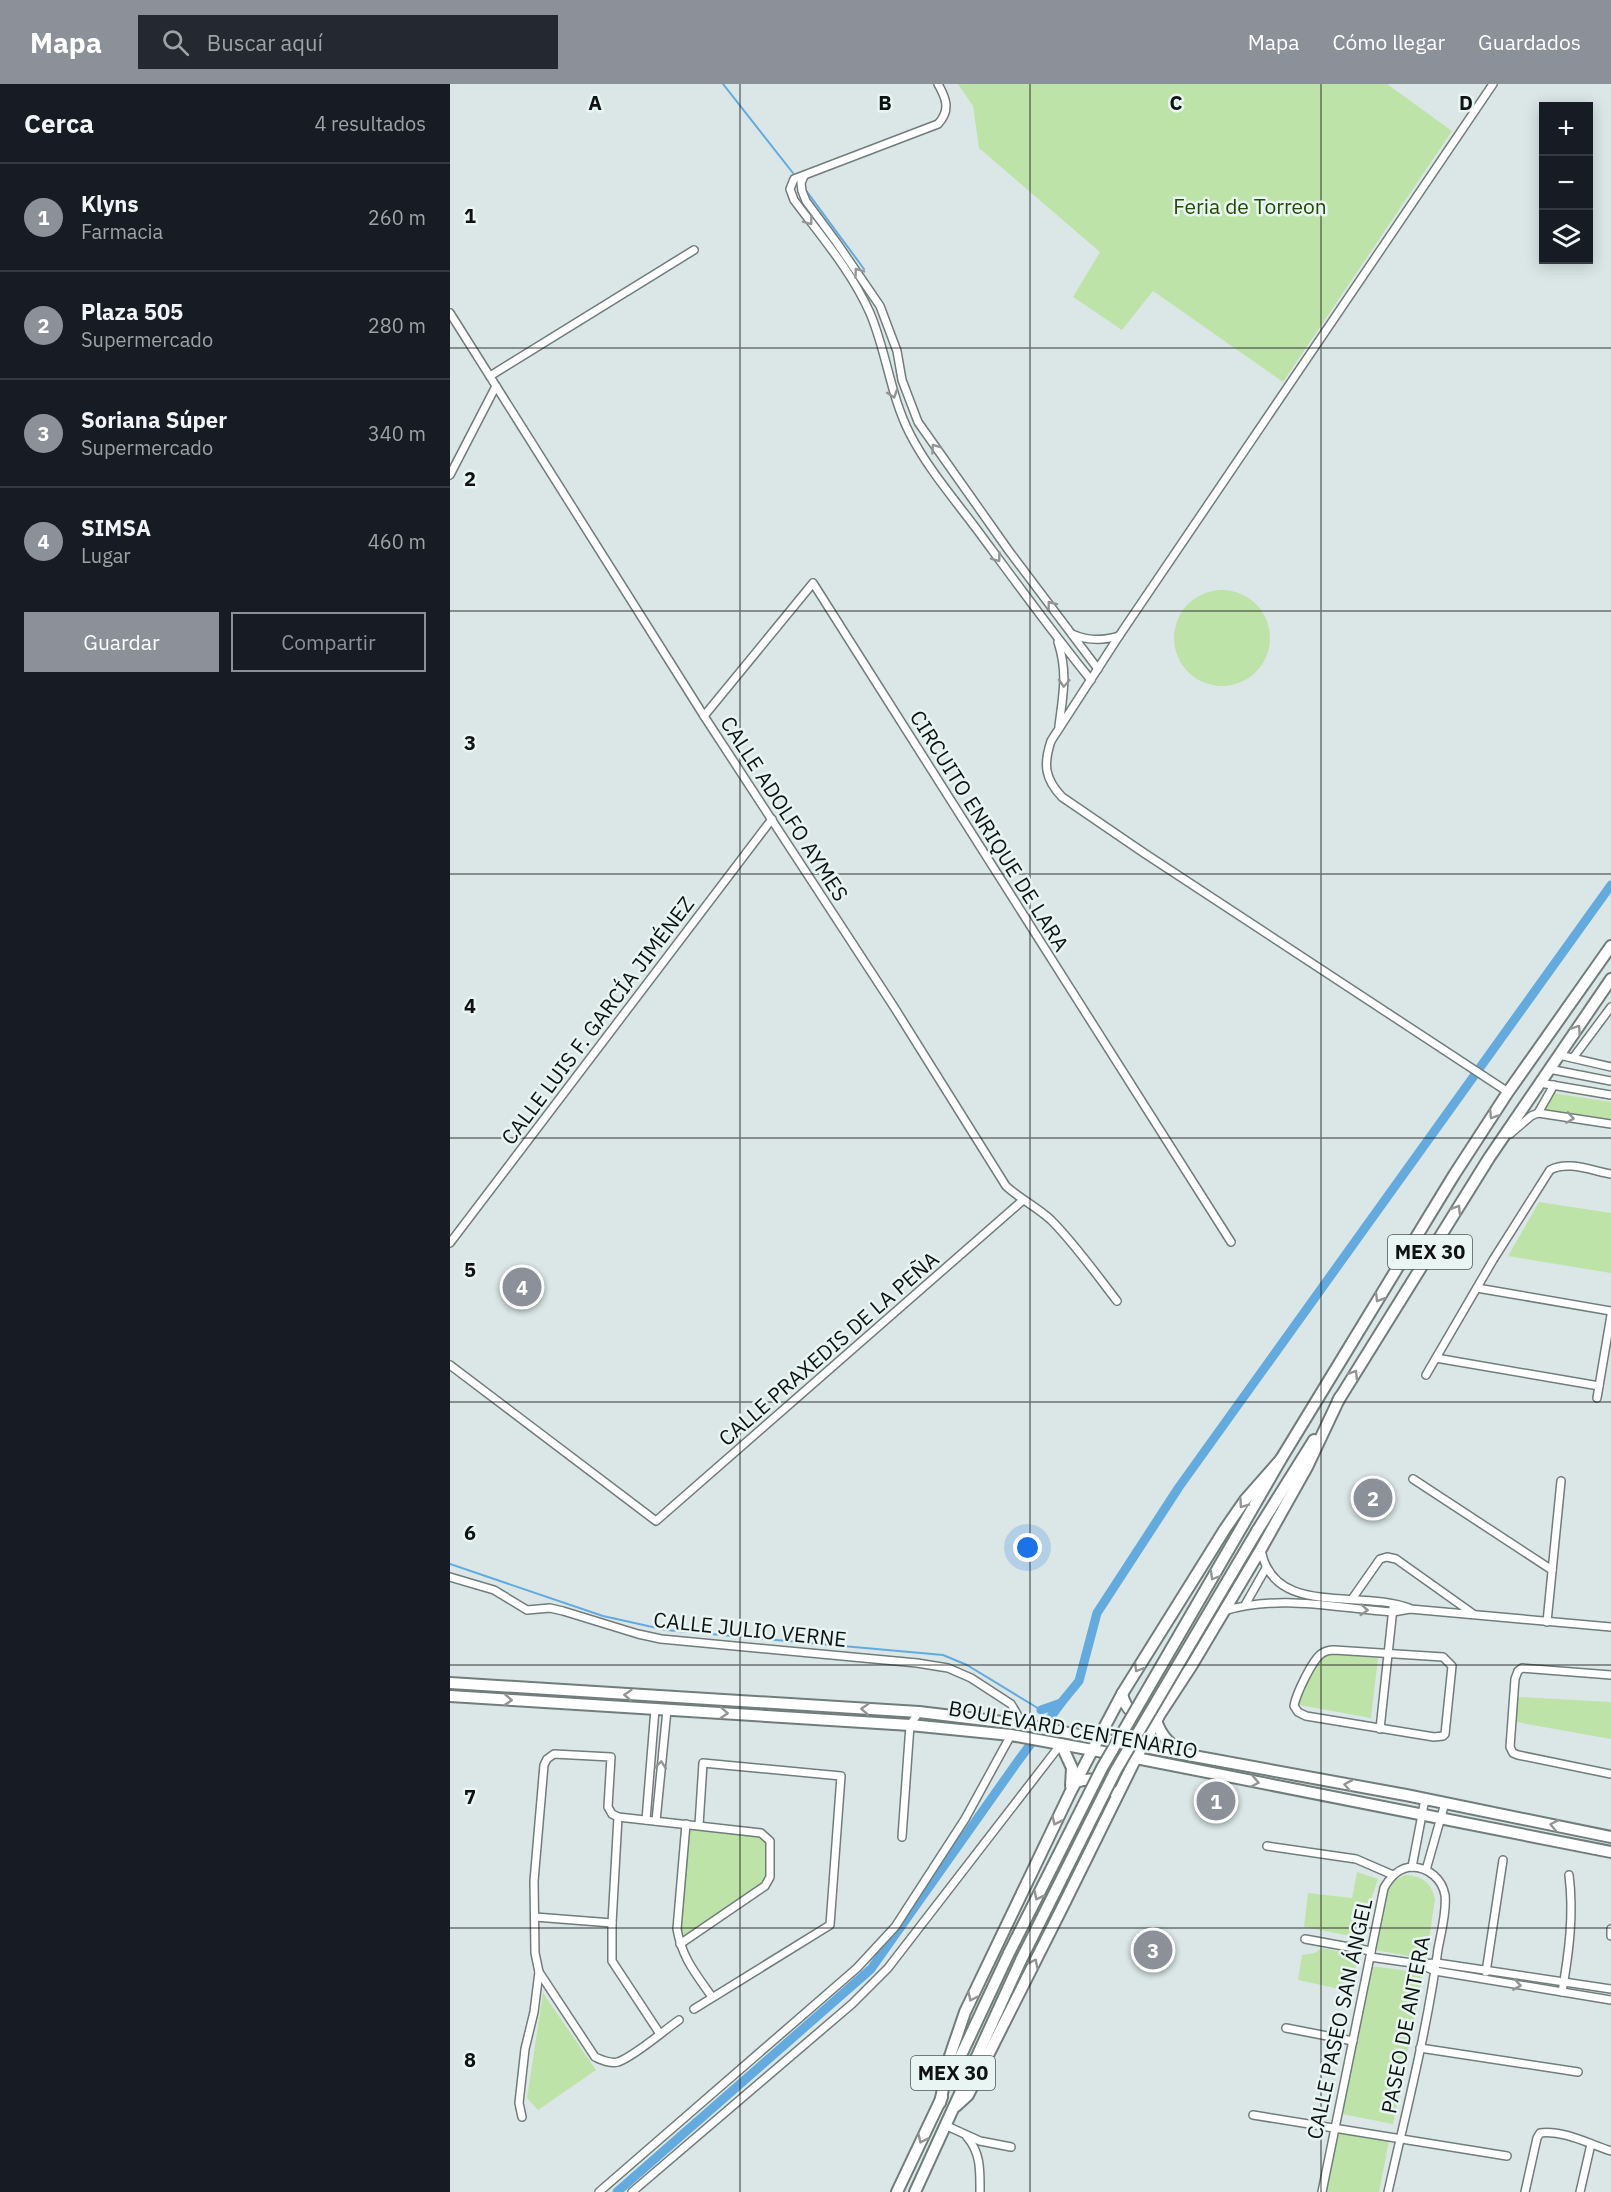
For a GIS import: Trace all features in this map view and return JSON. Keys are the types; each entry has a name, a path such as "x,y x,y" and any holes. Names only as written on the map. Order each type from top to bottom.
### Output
{"main road":[{"name":"MEX 30","path":"897,2192 1009,1953 1102,1768 1281,1459 1454,1175 1508,1092 1611,946"},
{"name":"MEX 30","path":"915,2192 1021,1960 1116,1770 1257,1531 1340,1397 1501,1141 1611,978"},
{"path":"956,2106 973,2085 1142,1746 1261,1549 1307,1467 1340,1397"},
{"path":"939,2103 950,2056 965,2012 1092,1750 1122,1694 1225,1529 1245,1500 1281,1459"},
{"name":"BOULEVARD CENTENARIO","path":"450,1683 919,1712 1023,1725 1425,1799 1611,1837"},
{"path":"1122,1694 1128,1710 1135,1715 1158,1717"},
{"name":"BOULEVARD CENTENARIO","path":"450,1696 910,1725 1016,1736 1611,1852"},
{"path":"655,1709 664,1703 730,1701"},
{"path":"766,1716 808,1714 822,1706"},
{"path":"1158,1717 1160,1733 1183,1754"},
{"path":"1058,1743 1072,1767 1070,1793"},
{"path":"1076,1782 1084,1779 1103,1782 1115,1797"}],"street":[{"path":"938,84 946,103 946,111 938,123 794,179 791,193 862,295 876,329 887,374 902,419 923,455 1056,637 1091,680"},
{"path":"1493,84 1119,636 1051,741 1046,756 1047,772 1052,786 1062,797 1143,853 1508,1092"},
{"path":"804,176 801,183 806,201 880,306 897,351 905,389 918,422 963,488 1098,669"},
{"path":"490,376 694,250"},
{"name":"CALLE ADOLFO AYMES","path":"450,312 704,716 894,1007 1006,1186 1022,1201 1035,1207 1052,1221 1117,1301"},
{"path":"450,475 496,386"},
{"path":"951,494 963,488"},
{"name":"CIRCUITO ENRIQUE DE LARA","path":"704,716 813,583 1231,1242"},
{"path":"1072,634 1090,640 1119,636"},
{"path":"1056,637 1065,675 1058,730"},
{"name":"CALLE LUIS F. GARCÍA JIMÉNEZ","path":"450,1244 772,819"},
{"path":"1573,1059 1611,1007"},
{"path":"1549,1069 1610,1080 1611,1067 1559,1055"},
{"path":"1588,1077 1590,1062"},
{"path":"1540,1083 1611,1095"},
{"path":"1538,1113 1554,1085"},
{"path":"1501,1141 1531,1116 1538,1113 1611,1124"},
{"path":"1426,1376 1543,1177 1556,1166 1611,1174"},
{"name":"CALLE PRAXEDIS DE LA PEÑA","path":"450,1365 656,1521 1022,1201"},
{"path":"1478,1288 1611,1313 1597,1398"},
{"path":"1436,1358 1599,1386"},
{"path":"1413,1479 1552,1570"},
{"path":"1546,1622 1561,1480"},
{"path":"1261,1549 1266,1568 1272,1578 1290,1591 1309,1596 1394,1603 1410,1609 1611,1627"},
{"path":"1352,1599 1380,1559 1387,1557 1396,1559 1474,1615"},
{"path":"1245,1605 1266,1568"},
{"name":"CALLE JULIO VERNE","path":"450,1577 494,1590 528,1610 550,1608 661,1639 942,1666 971,1678 1011,1704 1023,1725"},
{"path":"1224,1611 1245,1605 1286,1602 1393,1612 1410,1609"},
{"path":"1380,1729 1394,1603"},
{"path":"1326,1651 1388,1653 1443,1657 1449,1661 1452,1666 1443,1736 1434,1737 1380,1729 1306,1716 1298,1712 1294,1706 1296,1697 1319,1655 1326,1651"},
{"path":"1611,1675 1522,1668 1515,1679 1510,1747 1513,1752 1527,1757 1611,1774"},
{"path":"646,1820 655,1709"},
{"path":"656,1821 667,1710"},
{"path":"900,1711 910,1725"},
{"path":"902,1837 910,1725 919,1712"},
{"path":"599,2192 857,1968 895,1927 1016,1736"},
{"path":"632,2192 852,2004 888,1968 1058,1743"},
{"path":"522,2117 519,2103 525,2049 534,2012 539,1972 535,1953 537,1837 544,1765 547,1759 554,1754 611,1757 608,1807 612,1814 618,1817 760,1833 766,1835 770,1841 770,1877 765,1886 680,1944"},
{"path":"694,2009 830,1925 841,1776 703,1762 699,1825"},
{"path":"1425,1799 1412,1867 1426,1870 1445,1803"},
{"path":"618,1817 612,1961 660,2034"},
{"path":"686,1824 677,1929 687,1962 712,1997"},
{"path":"1267,1846 1356,1859 1393,1875"},
{"path":"1484,1980 1503,1860"},
{"name":"CALLE PASEO SAN ÁNGEL","path":"1322,2192 1384,1887 1393,1875 1412,1867"},
{"name":"PASEO DE ANTERA","path":"1388,2192 1437,1963 1445,1896 1437,1878 1426,1870"},
{"path":"1562,1992 1572,1911 1569,1875"},
{"path":"535,1917 612,1923"},
{"path":"1611,1929 1611,1936"},
{"path":"1305,1939 1419,1964 1435,1971 1611,2000"},
{"path":"1419,1964 1437,1963 1611,1989"},
{"path":"539,1972 595,2057 605,2062 617,2062 629,2056 679,2020"},
{"path":"1286,2028 1353,2041"},
{"path":"1420,2048 1578,2072"},
{"path":"1253,2115 1507,2156"},
{"path":"947,2126 980,2141 1011,2147"},
{"path":"1525,2192 1540,2133 1583,2140 1611,2151"},
{"path":"965,2135 976,2151 980,2170 980,2192"},
{"path":"1580,2192 1591,2144"}],"green space":[{"name":"Feria de Torreon","path":"958,84 1387,84 1452,131 1283,382 1153,291 1122,330 1073,297 1100,252 979,148 973,106"},
{"path":"1222,590 1240,594 1256,604 1266,620 1270,638 1266,656 1256,672 1240,682 1222,686 1204,682 1188,672 1178,656 1174,638 1178,620 1188,604 1204,594"},
{"path":"1552,1093 1611,1102 1611,1122 1543,1111"},
{"path":"1539,1202 1611,1213 1611,1273 1508,1256"},
{"path":"1328,1654 1378,1658 1371,1718 1299,1705 1309,1678"},
{"path":"1518,1697 1611,1702 1611,1739 1516,1722"},
{"path":"689,1829 760,1837 767,1844 766,1874 762,1884 681,1939 680,1928"},
{"path":"1357,1872 1378,1879 1361,1938 1304,1927 1308,1893 1352,1898"},
{"path":"1405,1875 1425,1881 1431,1888 1435,1899 1426,1959 1375,1950 1387,1891 1396,1879"},
{"path":"1321,1948 1359,1955 1349,1991 1298,1980 1302,1955 1315,1953"},
{"path":"1372,1966 1423,1973 1393,2124 1342,2114"},
{"path":"543,1993 596,2070 538,2110 527,2098"},
{"path":"1339,2132 1389,2141 1379,2192 1326,2192"}],"waterway":[{"path":"723,84 793,173"},
{"path":"805,189 864,269"},
{"path":"1041,1710 1061,1703 1079,1681 1097,1613 1179,1487 1611,885"},
{"path":"450,1564 603,1616 666,1630 943,1655 967,1665 1041,1710"},
{"path":"617,2192 871,1969 1061,1703"}],"place":[{"name":"SIMSA","path":"522,1287"},
{"name":"Plaza 505","path":"1373,1498"},
{"name":"Klyns","path":"1216,1801"},
{"name":"Soriana Súper","path":"1153,1950"}]}
